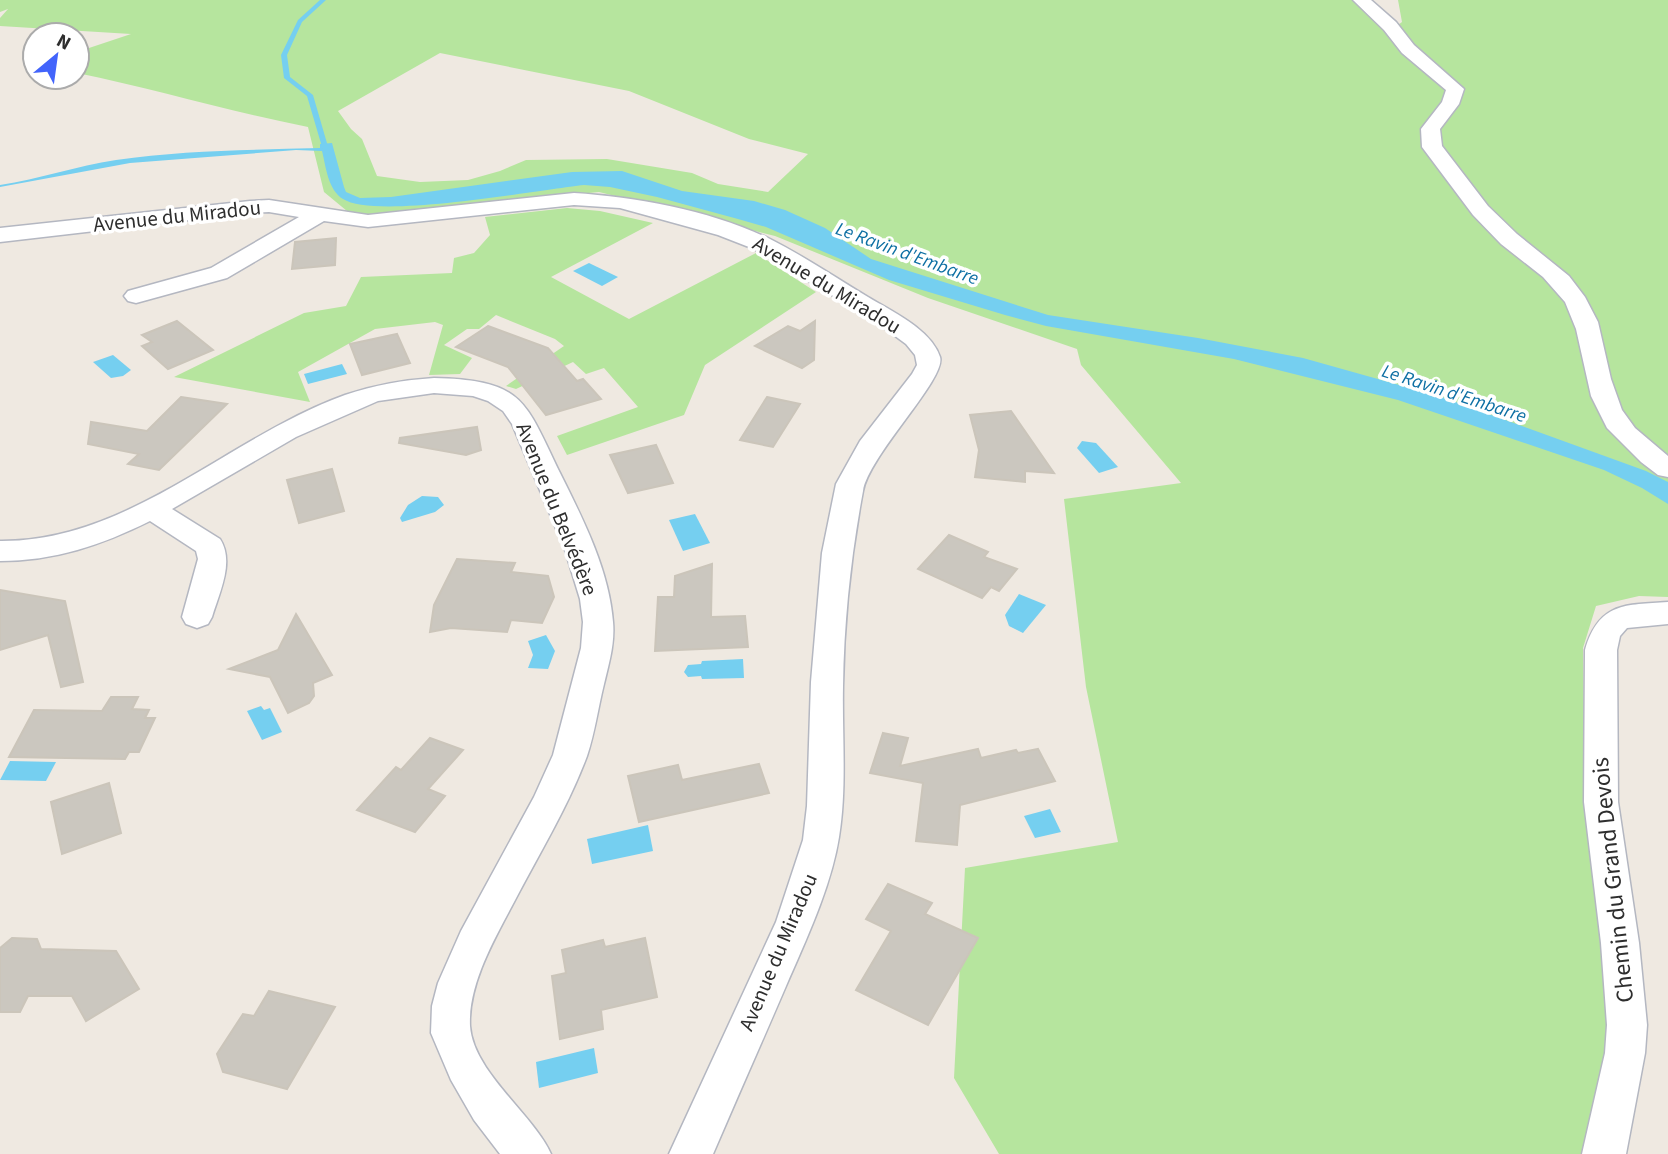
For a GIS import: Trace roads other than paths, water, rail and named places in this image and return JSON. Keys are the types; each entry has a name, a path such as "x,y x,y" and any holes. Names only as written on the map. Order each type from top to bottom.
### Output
{"street":[{"path":"1361,0 1390,26 1408,50 1455,89 1452,100 1430,129 1432,147 1499,231 1547,268 1570,293 1587,324 1602,398 1609,413 1634,444 1668,469"},
{"name":"Avenue du Miradou","path":"0,235 250,206 269,206 347,220 386,220 522,202 573,199 620,202 726,230 762,244 880,314 915,339 927,354 929,365 924,376 864,455 844,505 837,553 827,682 825,806 821,840 795,922 691,1154"},
{"path":"136,296 219,273 320,214"},
{"name":"Avenue du Belvédère","path":"0,551 40,549 90,537 286,433 352,401 375,394 422,386 466,387 499,397 520,415 595,590 598,641 573,746 477,938 451,1006 450,1029 471,1080 508,1132 529,1154"},
{"path":"149,508 210,546 213,559 197,617"},
{"name":"Chemin du Grand Devois","path":"1604,1154 1625,1054 1627,1025 1620,943 1601,802 1601,650 1610,623 1623,616 1668,612"}],"water":[{"path":"332,143 346,192 360,198 391,197 572,172 622,171 682,191 754,201 785,210 825,228 871,259 1048,315 1198,338 1303,358 1442,397 1646,471 1668,482 1668,504 1604,470 1398,400 1234,359 1046,326 1005,315 889,280 766,227 610,187 584,185 421,205 361,205 343,199 334,190 328,178 322,151 296,150 130,163 0,187 116,160 192,152 320,148 320,144"},
{"path":"589,263 618,277 602,286 573,271"},
{"path":"113,355 131,370 123,376 111,378 93,362"},
{"path":"342,364 347,374 308,384 304,374"},
{"path":"1082,441 1096,443 1118,467 1099,473 1077,448"},
{"path":"422,496 438,497 444,505 435,512 402,522 400,518 408,505"},
{"path":"695,514 710,543 683,551 669,520"},
{"path":"1019,594 1046,605 1023,633 1009,626 1005,615"},
{"path":"546,635 555,651 548,669 528,668 533,655 528,641"},
{"path":"743,659 744,678 702,679 701,676 688,677 684,672 688,665 701,664 702,661"},
{"path":"261,706 264,710 270,708 282,732 262,740 247,711"},
{"path":"10,761 56,762 46,781 0,780"},
{"path":"1050,809 1061,832 1035,838 1024,816"},
{"path":"648,825 653,851 592,864 587,839"},
{"path":"594,1048 598,1073 539,1088 536,1062"}],"waterway":[{"name":"Le Ravin d'Embarre","path":"323,0 300,21 284,55 287,78 310,95 328,157"}]}
